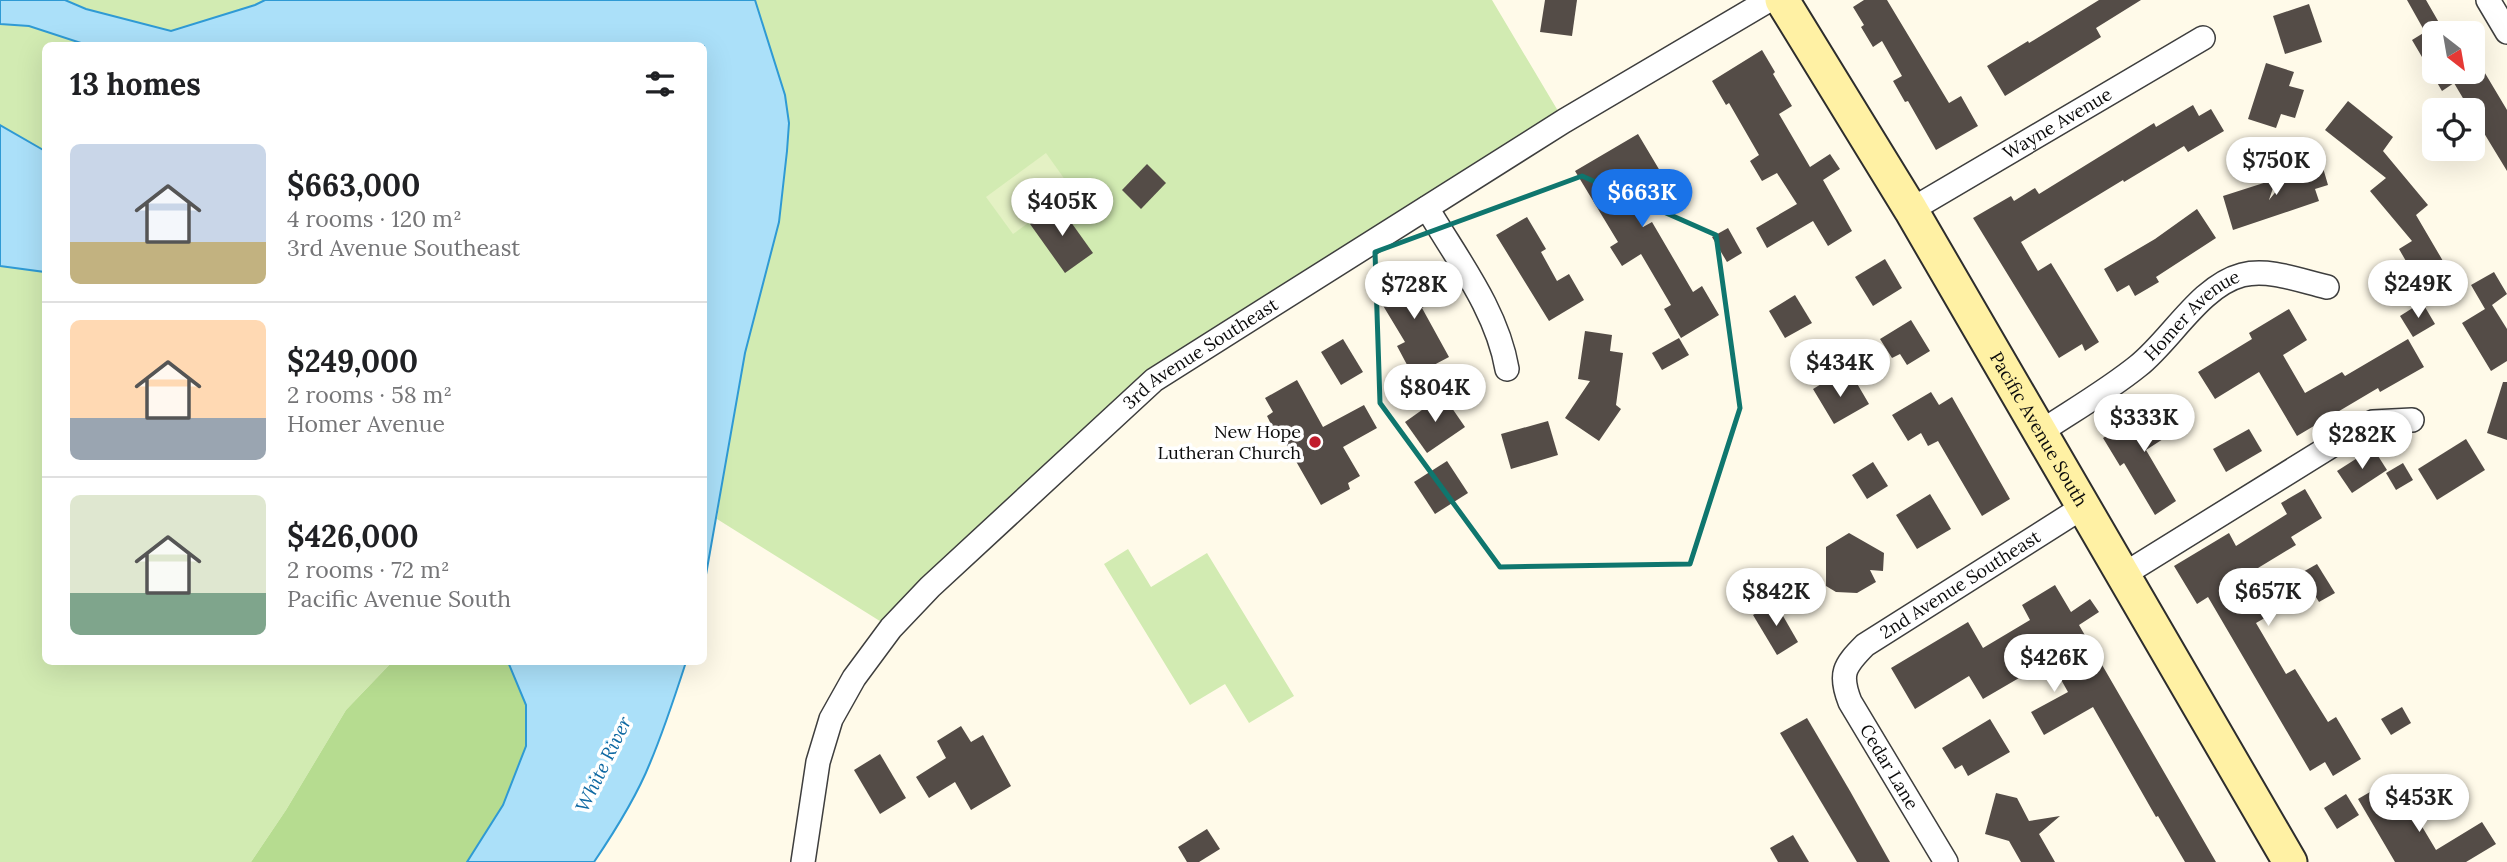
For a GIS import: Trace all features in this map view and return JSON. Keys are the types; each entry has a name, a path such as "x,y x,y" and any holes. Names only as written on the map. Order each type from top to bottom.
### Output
{"street":[{"name":"3rd Avenue Southeast","path":"803,862 818,762 831,719 854,678 891,628 930,587 1154,380 1564,121 1769,0"},
{"name":"Pacific Avenue South","path":"1782,0 1911,211 2290,862"},
{"path":"2488,0 2507,32"},
{"name":"Wayne Avenue","path":"1911,211 2203,38"},
{"path":"1427,208 1494,321 1503,346 1507,369"},
{"name":"Homer Avenue","path":"2039,433 2136,368 2207,296 2226,281 2244,274 2263,273 2327,287"},
{"path":"2123,575 2360,428 2373,422 2412,420"},
{"name":"2nd Avenue Southeast","path":"1845,669 1865,645 2083,507"},
{"name":"Cedar Lane","path":"1845,669 1843,683 1850,702 1946,862"}],"highlighted area":[{"path":"1582,176 1716,235 1740,408 1690,564 1500,567 1380,403 1375,252"}],"green space":[{"path":"65,0 265,0 171,31 86,9"},
{"path":"755,0 1492,0 1564,121 1155,380 891,628 717,519 728,439 745,353 779,222 787,151 789,123 785,95"},
{"path":"0,24 29,26 78,42 42,42 42,149 0,125"},
{"path":"1046,153 1073,191 1013,234 986,197"},
{"path":"0,266 42,272 42,665 389,665 346,710 286,810 251,862 0,862"},
{"path":"1128,549 1151,587 1207,553 1294,696 1249,723 1225,684 1190,705 1104,564"},
{"path":"389,665 509,665 526,705 526,746 503,805 467,862 251,862 286,810 346,710"}],"water":[{"path":"0,0 65,0 86,9 171,31 265,0 755,0 785,95 789,123 787,151 779,222 745,353 707,569 707,42 78,42 29,26 0,24"},
{"path":"0,125 42,149 42,272 0,266"},
{"name":"White River","path":"509,665 685,665 665,726 644,776 625,814 594,862 467,862 503,805 526,746 526,705"}],"building":[{"path":"1545,0 1577,0 1572,36 1540,32"},
{"path":"1864,0 1887,0 1949,103 1961,96 1978,126 1936,150 1908,101 1905,102 1893,81 1902,76 1882,41 1873,47 1861,27 1864,25 1853,7"},
{"path":"2099,0 2141,0 2096,28 2101,37 2005,96 1987,66"},
{"path":"2407,0 2426,0 2438,21 2422,21 2422,27"},
{"path":"2309,4 2322,42 2285,54 2273,16"},
{"path":"2422,34 2422,57 2412,40"},
{"path":"1762,50 1792,106 1779,114 1810,167 1830,154 1840,169 1823,180 1852,231 1828,246 1813,221 1767,248 1756,228 1797,204 1777,173 1762,181 1750,161 1759,155 1729,103 1726,105 1712,81"},
{"path":"2266,63 2294,72 2289,86 2304,90 2295,118 2281,114 2276,128 2248,119"},
{"path":"2485,73 2507,110 2507,171 2485,135 2485,98 2463,98 2455,84 2485,84"},
{"path":"2438,84 2452,84 2442,91"},
{"path":"2348,101 2393,137 2383,151 2428,205 2416,215 2450,273 2422,289 2399,249 2412,241 2370,191 2386,178 2325,130"},
{"path":"2193,105 2199,116 2211,109 2224,131 2188,152 2184,146 2021,242 2038,271 2051,263 2099,342 2085,351 2082,344 2059,358 1973,218 2011,196 2014,201 2035,188 2039,194 2154,123 2156,127"},
{"path":"1638,134 1663,176 1626,199 1643,227 1652,222 1693,292 1702,286 1719,315 1681,338 1664,309 1671,305 1641,254 1622,266 1610,247 1618,242 1575,171"},
{"path":"2321,161 2328,185 2315,189 2319,201 2233,230 2223,196 2276,179 2269,200 2294,169"},
{"path":"1147,164 1166,183 1141,209 1122,190"},
{"path":"1058,204 1093,253 1065,273 1030,224"},
{"path":"2197,209 2216,238 2156,277 2159,282 2135,296 2129,285 2117,292 2104,269 2155,239"},
{"path":"1527,217 1546,249 1541,252 1557,281 1569,274 1584,300 1549,321 1496,235"},
{"path":"1728,228 1742,253 1727,262 1712,237"},
{"path":"1885,259 1902,288 1873,306 1855,277"},
{"path":"1419,268 1437,299 1422,308 1449,357 1413,376 1397,346 1405,342 1376,294"},
{"path":"2494,272 2507,294 2492,305 2507,329 2507,361 2491,371 2462,323 2485,309 2471,285"},
{"path":"1795,295 1812,323 1785,338 1769,311"},
{"path":"2422,302 2435,324 2413,337 2400,316"},
{"path":"2289,309 2307,340 2283,355 2305,393 2342,372 2345,376 2408,339 2424,367 2380,392 2378,388 2297,436 2259,372 2215,399 2198,372 2252,339 2249,333"},
{"path":"1911,320 1930,351 1907,365 1900,354 1892,358 1880,339"},
{"path":"1585,331 1612,335 1610,351 1623,353 1616,405 1621,409 1599,441 1565,418 1590,381 1578,379"},
{"path":"1679,338 1689,355 1662,370 1652,353"},
{"path":"1343,339 1363,372 1341,385 1321,352"},
{"path":"1836,375 1843,387 1855,380 1869,404 1834,424 1813,389"},
{"name":"New Hope Lutheran Church","path":"1297,380 1323,427 1364,405 1377,428 1343,447 1360,476 1348,483 1350,489 1321,505 1277,428 1274,430 1267,416 1273,412 1265,398"},
{"path":"2503,382 2507,382 2507,440 2487,433"},
{"path":"1931,392 1939,405 1952,397 2010,499 1982,516 1938,441 1928,446 1921,433 1908,441 1892,415"},
{"path":"1443,395 1465,427 1427,453 1405,422"},
{"path":"2160,402 2177,430 2146,450 2176,501 2155,515 2124,463 2120,466 2103,438"},
{"path":"1548,421 1558,455 1511,469 1501,434"},
{"path":"2249,429 2262,451 2226,472 2213,449"},
{"path":"2466,439 2485,470 2437,500 2418,469"},
{"path":"2373,448 2387,470 2352,493 2337,471"},
{"path":"1447,461 1468,493 1435,514 1414,482"},
{"path":"1873,462 1888,486 1867,499 1852,475"},
{"path":"2403,463 2413,480 2396,490 2386,473"},
{"path":"2305,489 2322,518 2291,537 2296,545 2258,568 2282,608 2256,623 2286,674 2295,669 2328,722 2336,717 2361,759 2333,776 2325,762 2310,771 2208,597 2197,604 2174,566 2229,533 2236,546 2287,514 2281,503"},
{"path":"1930,494 1951,529 1917,549 1896,515"},
{"path":"1849,533 1884,553 1883,571 1870,570 1876,582 1857,593 1836,592 1826,586 1826,547"},
{"path":"2317,564 2335,593 2319,602 2301,573"},
{"path":"2055,585 2071,612 2090,599 2099,612 2079,625 2216,862 2185,862 2093,707 2044,735 2031,712 2068,692 2050,660 1983,699 1969,676 1915,709 1891,668 1968,622 1983,648 2030,620 2022,605"},
{"path":"1775,602 1798,642 1777,655 1753,615"},
{"path":"2402,707 2411,723 2391,735 2381,719"},
{"path":"1807,718 1890,862 1857,862 1780,733"},
{"path":"1990,719 2010,752 1968,776 1962,765 1955,769 1942,748"},
{"path":"961,726 971,742 983,735 1011,786 971,810 955,782 929,798 916,777 946,758 937,741"},
{"path":"880,754 906,798 880,814 854,770"},
{"path":"2382,785 2396,809 2408,803 2436,850 2482,822 2496,844 2466,862 2395,862 2358,799"},
{"path":"1996,793 2017,798 2029,821 2060,816 2039,834 2055,862 2021,862 2009,841 1985,834"},
{"path":"2346,794 2359,815 2337,829 2324,808"},
{"path":"1207,829 1220,849 1199,862 1187,862 1178,847"},
{"path":"1793,835 1809,862 1778,862 1770,848"}],"place":[{"name":"New Hope Lutheran Church","path":"1315,442"}]}
